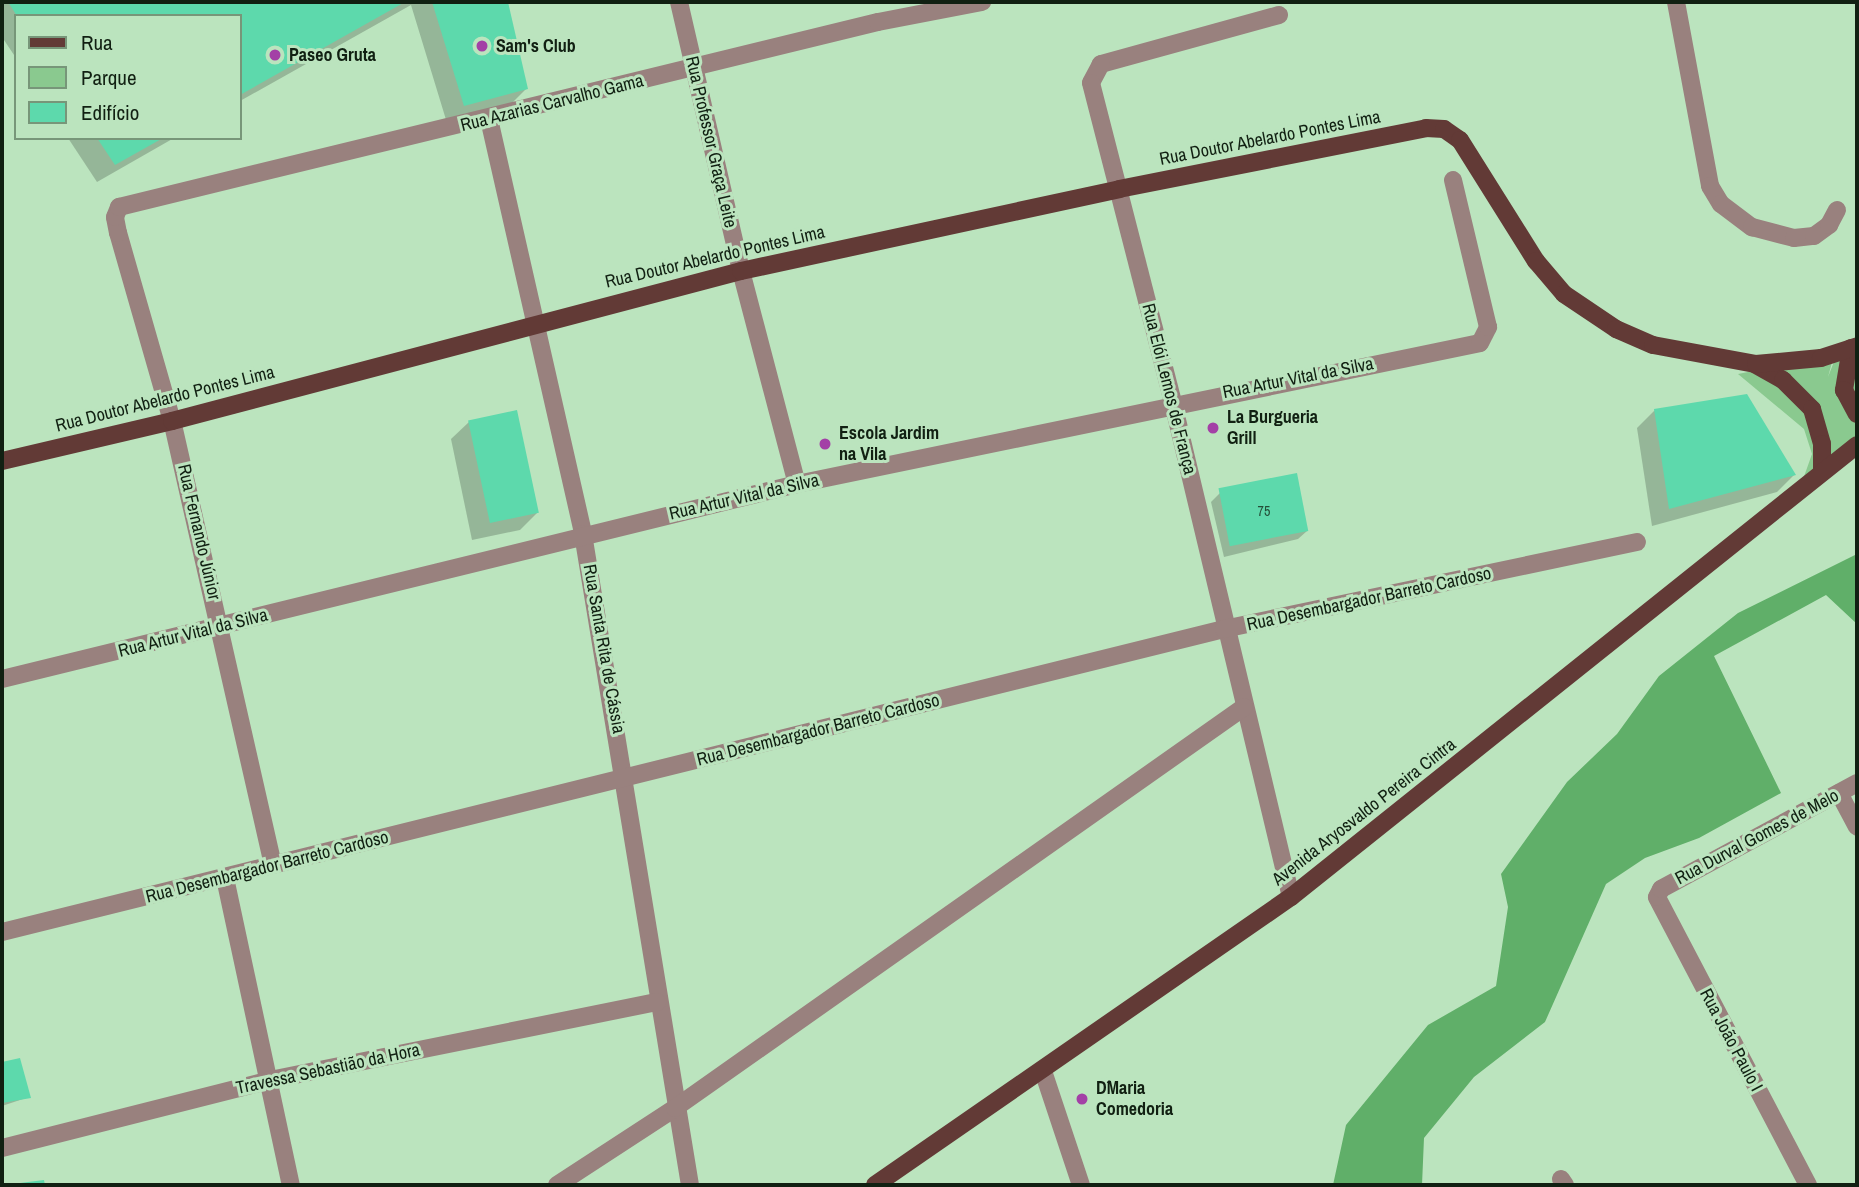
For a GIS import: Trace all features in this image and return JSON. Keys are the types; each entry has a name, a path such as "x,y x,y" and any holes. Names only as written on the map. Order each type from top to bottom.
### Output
{"main road":[{"name":"Rua Doutor Abelardo Pontes Lima","path":"2,461 172,421 535,322 741,271 1119,188 1426,128 1444,129 1483,170 1536,261 1564,294 1591,314 1653,345 1756,364"},
{"path":"1756,364 1794,362 1854,347 1844,390 1857,414"},
{"path":"1756,364 1791,386 1812,409 1822,444 1822,472"},
{"name":"Avenida Aryosvaldo Pereira Cintra","path":"875,1185 1291,897 1857,444"}],"street":[{"name":"Rua Professor Graça Leite","path":"679,2 741,271 797,484"},
{"name":"Rua Azarias Carvalho Gama","path":"122,205 982,2"},
{"path":"1676,2 1710,186 1721,204 1752,227 1794,238 1814,236 1829,225 1837,210"},
{"name":"Rua Elói Lemos de França","path":"1279,15 1101,64 1092,91 1173,403 1224,629 1291,897"},
{"name":"Rua Santa Rita de Cássia","path":"489,119 583,534 626,778 657,1002 690,1185"},
{"name":"Rua Artur Vital da Silva","path":"2,679 583,534 797,484 1173,403 1480,343 1488,335 1453,180"},
{"name":"Rua Fernando Júnior","path":"122,205 115,217 118,233 172,421 221,626 273,865"},
{"name":"Rua Desembargador Barreto Cardoso","path":"2,932 1224,629 1637,542"},
{"path":"557,1185 675,1108 1244,707"},
{"name":"Rua Durval Gomes de Melo","path":"1658,894 1857,783"},
{"path":"1839,793 1857,827"},
{"path":"225,878 291,1185"},
{"name":"Rua João Paulo I","path":"1658,894 1808,1185"},
{"name":"Travessa Sebastião da Hora","path":"2,1148 270,1080 657,1002"},
{"path":"1043,1071 1081,1185"}],"green space":[{"path":"1857,349 1857,438 1801,485 1812,454 1804,429 1738,374 1834,355 1828,377 1837,354"},
{"path":"1857,554 1857,624 1826,595 1714,656 1781,793 1699,838 1645,858 1606,884 1545,1022 1474,1077 1424,1138 1422,1185 1333,1185 1346,1125 1428,1025 1496,986 1508,907 1501,874 1567,782 1617,734 1659,676 1738,613"}],"building":[{"name":"Paseo Gruta","path":"8,2 405,2 242,94 242,14 16,14"},
{"name":"Sam's Club","path":"432,2 508,2 528,89 464,106"},
{"path":"98,140 159,140 115,165"},
{"path":"1747,394 1796,475 1669,509 1654,409"},
{"path":"517,410 539,513 490,523 468,420"},
{"path":"1297,473 1308,531 1230,546 1218,488"},
{"path":"20,1058 31,1098 2,1103 2,1062"},
{"path":"44,1180 45,1185 12,1184"}],"place":[{"name":"Sam's Club","path":"482,46"},
{"name":"Paseo Gruta","path":"275,55"},
{"name":"La Burgueria Grill","path":"1213,428"},
{"name":"Escola Jardim na Vila","path":"825,444"},
{"name":"D´Maria Comedoria","path":"1082,1099"}]}
